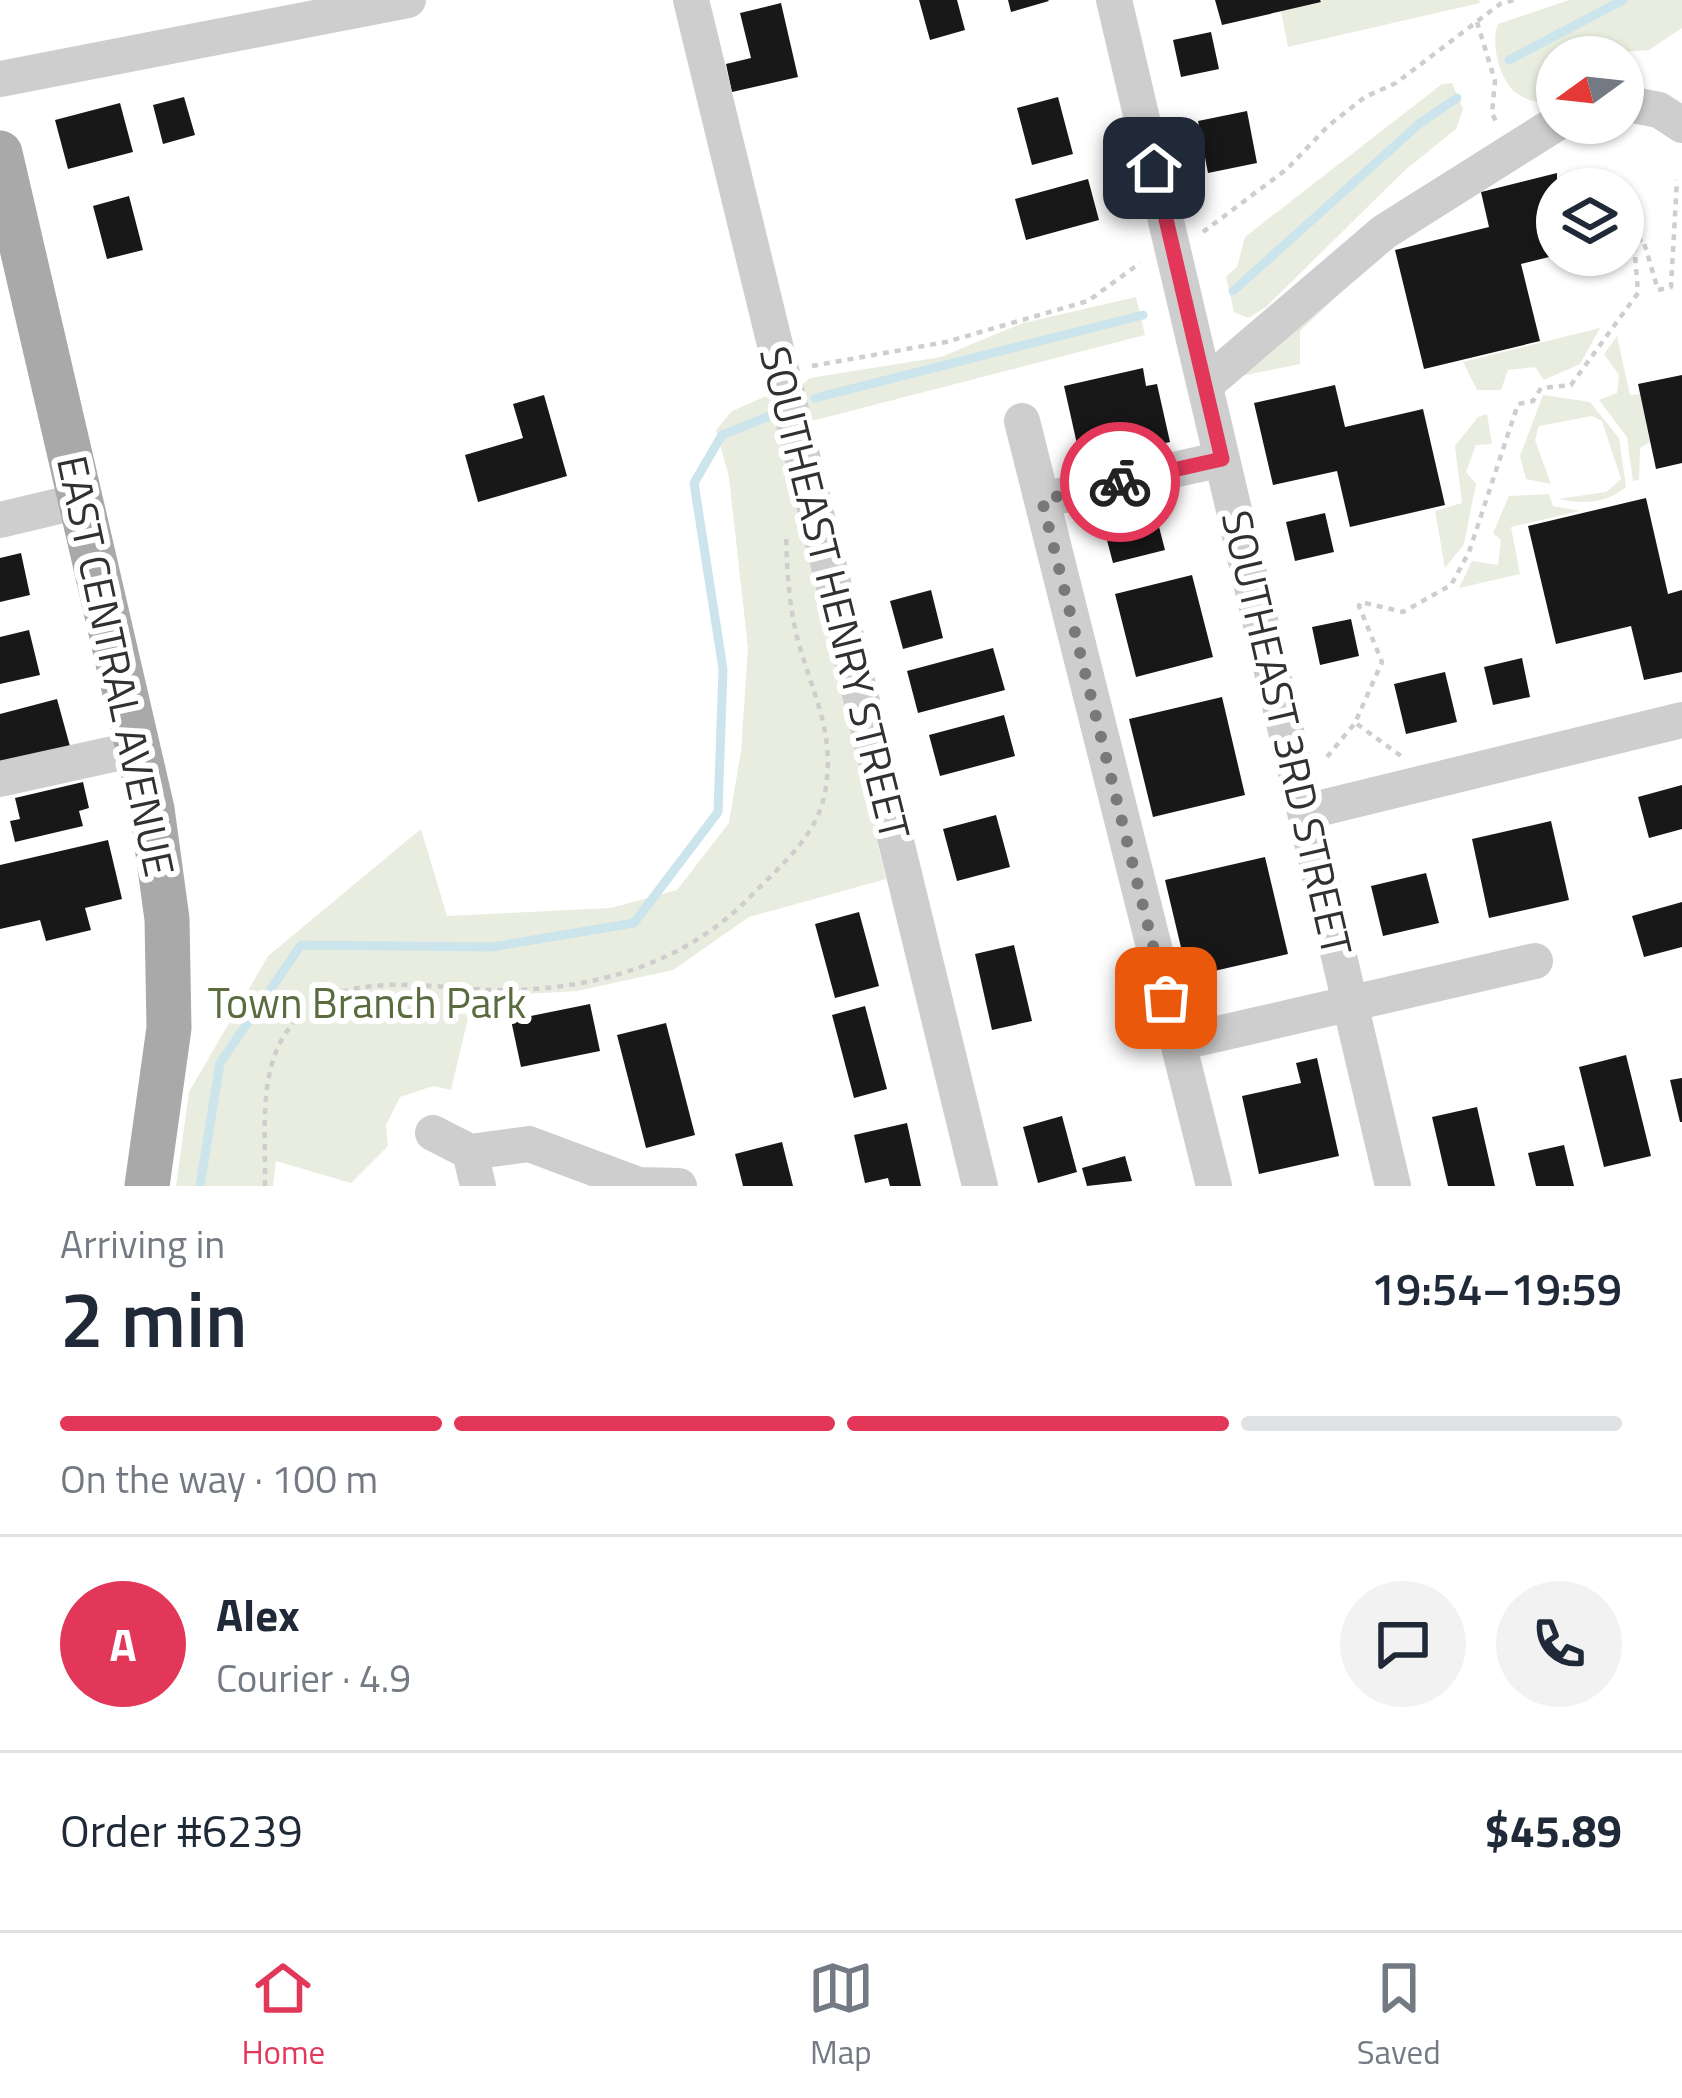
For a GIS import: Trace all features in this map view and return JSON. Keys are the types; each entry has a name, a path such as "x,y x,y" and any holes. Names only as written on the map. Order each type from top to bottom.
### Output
{"main road":[{"name":"EAST CENTRAL AVENUE","path":"0,153 140,748 167,919 169,1028 147,1186"}],"street":[{"path":"0,79 408,0"},
{"name":"SOUTHEAST HENRY STREET","path":"691,0 980,1186"},
{"name":"SOUTHEAST 3RD STREET","path":"1114,0 1393,1186"},
{"path":"1644,108 1659,110 1682,125"},
{"path":"1204,385 1384,232 1536,135"},
{"path":"1022,421 1214,1186"},
{"path":"1042,500 1222,459"},
{"path":"0,520 84,500"},
{"path":"1305,812 1682,721"},
{"path":"0,779 140,748"},
{"path":"1178,1043 1535,961"},
{"path":"434,1133 474,1169 529,1144 640,1184 679,1186"}],"path":[{"path":"1200,235 1287,170 1328,126 1514,0"},
{"path":"1477,22 1495,81 1492,113 1510,149"},
{"path":"1323,760 1355,723 1382,662 1361,602 1402,612 1451,585 1469,552 1518,404 1533,401 1541,388 1571,385 1638,292 1634,242 1643,238 1658,290 1671,286 1677,180"},
{"path":"787,392 794,375 818,364 946,342 1088,301 1156,258"},
{"path":"1672,259 1682,264"},
{"path":"265,1186 268,1072 289,1028 314,1002 371,987 517,990 609,977 669,959 722,928 809,836 824,796 828,724 791,609 786,530"},
{"path":"1355,723 1401,756"}],"green space":[{"path":"1321,0 1480,3 1288,47 1281,11"},
{"path":"1569,0 1682,0 1682,28 1649,50 1644,50 1644,36 1536,36 1536,102 1512,90 1507,82 1498,63 1498,24"},
{"path":"1452,83 1463,109 1456,129 1404,171 1266,307 1248,318 1234,312 1226,277 1237,267 1245,237 1442,84"},
{"path":"1406,231 1300,331 1300,364 1241,376"},
{"path":"1136,297 1145,335 804,423 795,390 810,378 941,357 1023,323"},
{"path":"1600,328 1580,364 1544,380 1535,367 1508,370 1501,390 1477,390 1463,362"},
{"path":"1617,336 1630,395 1640,394 1650,442 1640,448 1639,480 1633,481 1627,437 1599,400 1617,393 1619,375 1604,354"},
{"name":"Town Branch Park","path":"773,393 886,879 749,917 673,970 577,991 473,997 451,1090 433,1086 400,1097 386,1125 388,1146 351,1183 276,1161 273,1186 176,1186 189,1092 268,956 421,829 447,916 611,908 677,890 729,823 741,751 748,648 729,477 716,430 732,411"},
{"path":"1543,395 1590,402 1619,438 1626,487 1594,501 1558,499 1606,492 1621,479 1602,421 1592,416 1539,426 1535,440 1551,484 1526,479 1520,456"},
{"path":"1487,414 1492,444 1476,445 1466,472 1476,484 1464,544 1445,568 1435,511 1462,503 1455,446 1478,417"},
{"path":"1549,494 1553,506 1580,511 1511,527 1520,574 1459,588 1472,561 1498,565 1501,540 1493,533 1509,496"}],"building":[{"path":"919,0 957,0 965,30 930,40"},
{"path":"1008,0 1048,0 1049,1 1011,12"},
{"path":"1215,0 1320,0 1321,2 1222,25"},
{"path":"781,3 798,77 732,92 726,64 751,58 740,13"},
{"path":"1211,32 1219,69 1181,77 1173,40"},
{"path":"184,97 195,135 163,144 153,105"},
{"path":"1058,97 1073,154 1032,165 1017,108"},
{"path":"120,103 133,152 68,169 55,120"},
{"path":"1247,111 1257,163 1208,173 1198,121"},
{"path":"1536,178 1536,260 1521,264 1540,341 1424,369 1395,250 1489,227 1481,192"},
{"path":"1088,179 1099,220 1026,240 1015,199"},
{"path":"129,196 143,250 107,259 93,206"},
{"path":"1143,368 1146,386 1157,384 1170,442 1081,462 1064,386"},
{"path":"1682,375 1682,463 1656,469 1638,384"},
{"path":"1335,385 1345,427 1423,409 1445,505 1350,527 1337,471 1273,485 1254,403"},
{"path":"544,395 567,476 478,502 465,455 523,438 513,404"},
{"path":"1151,496 1165,550 1113,563 1099,510"},
{"path":"1646,498 1668,594 1682,590 1682,672 1644,680 1631,626 1556,644 1528,526"},
{"path":"1325,513 1334,552 1295,561 1286,522"},
{"path":"21,553 30,595 0,602 0,558"},
{"path":"1192,575 1213,657 1136,677 1115,594"},
{"path":"931,590 943,638 903,649 890,601"},
{"path":"1351,619 1359,656 1320,665 1312,627"},
{"path":"29,630 40,675 0,684 0,637"},
{"path":"993,648 1005,690 918,713 907,671"},
{"path":"1522,658 1530,697 1493,705 1484,667"},
{"path":"1445,672 1457,722 1406,734 1394,684"},
{"path":"1222,697 1245,795 1153,817 1129,719"},
{"path":"57,699 71,750 0,768 0,714"},
{"path":"1004,715 1015,756 940,776 929,735"},
{"path":"83,782 89,808 79,811 83,826 15,842 10,821 20,819 15,798"},
{"path":"1682,785 1682,829 1649,838 1638,797"},
{"path":"996,815 1010,867 957,881 943,829"},
{"path":"1551,821 1569,900 1489,918 1472,839"},
{"path":"108,840 122,899 85,908 91,930 46,941 40,920 0,929 0,865"},
{"path":"1265,857 1288,954 1188,977 1165,880"},
{"path":"1426,873 1439,923 1383,936 1371,886"},
{"path":"1682,902 1682,947 1644,957 1632,916"},
{"path":"859,912 879,986 835,998 815,924"},
{"path":"1014,945 1032,1021 992,1030 975,954"},
{"path":"590,1004 600,1051 521,1067 511,1020"},
{"path":"865,1006 887,1089 854,1098 832,1015"},
{"path":"666,1023 695,1135 646,1148 617,1035"},
{"path":"1626,1055 1651,1156 1604,1167 1579,1067"},
{"path":"1317,1058 1339,1156 1259,1174 1242,1096 1301,1083 1296,1063"},
{"path":"1682,1078 1682,1122 1680,1122 1670,1080"},
{"path":"1477,1107 1495,1186 1448,1186 1432,1117"},
{"path":"1062,1116 1077,1172 1038,1183 1023,1127"},
{"path":"907,1123 921,1186 890,1186 888,1178 865,1183 854,1135"},
{"path":"782,1142 793,1186 743,1186 735,1154"},
{"path":"1564,1145 1574,1186 1536,1186 1528,1153"},
{"path":"1125,1156 1132,1181 1087,1186 1082,1168"}],"waterway":[{"path":"1509,60 1623,0"},
{"path":"1233,291 1419,124 1457,98"},
{"path":"815,398 1143,315"},
{"path":"200,1186 220,1063 301,945 492,947 634,923 718,812 723,669 694,483 722,435 772,415"}],"way so far":[{"path":"1120,482 1042,500 1166,998"}],"route":[{"path":"1120,482 1222,459 1154,168"}]}
